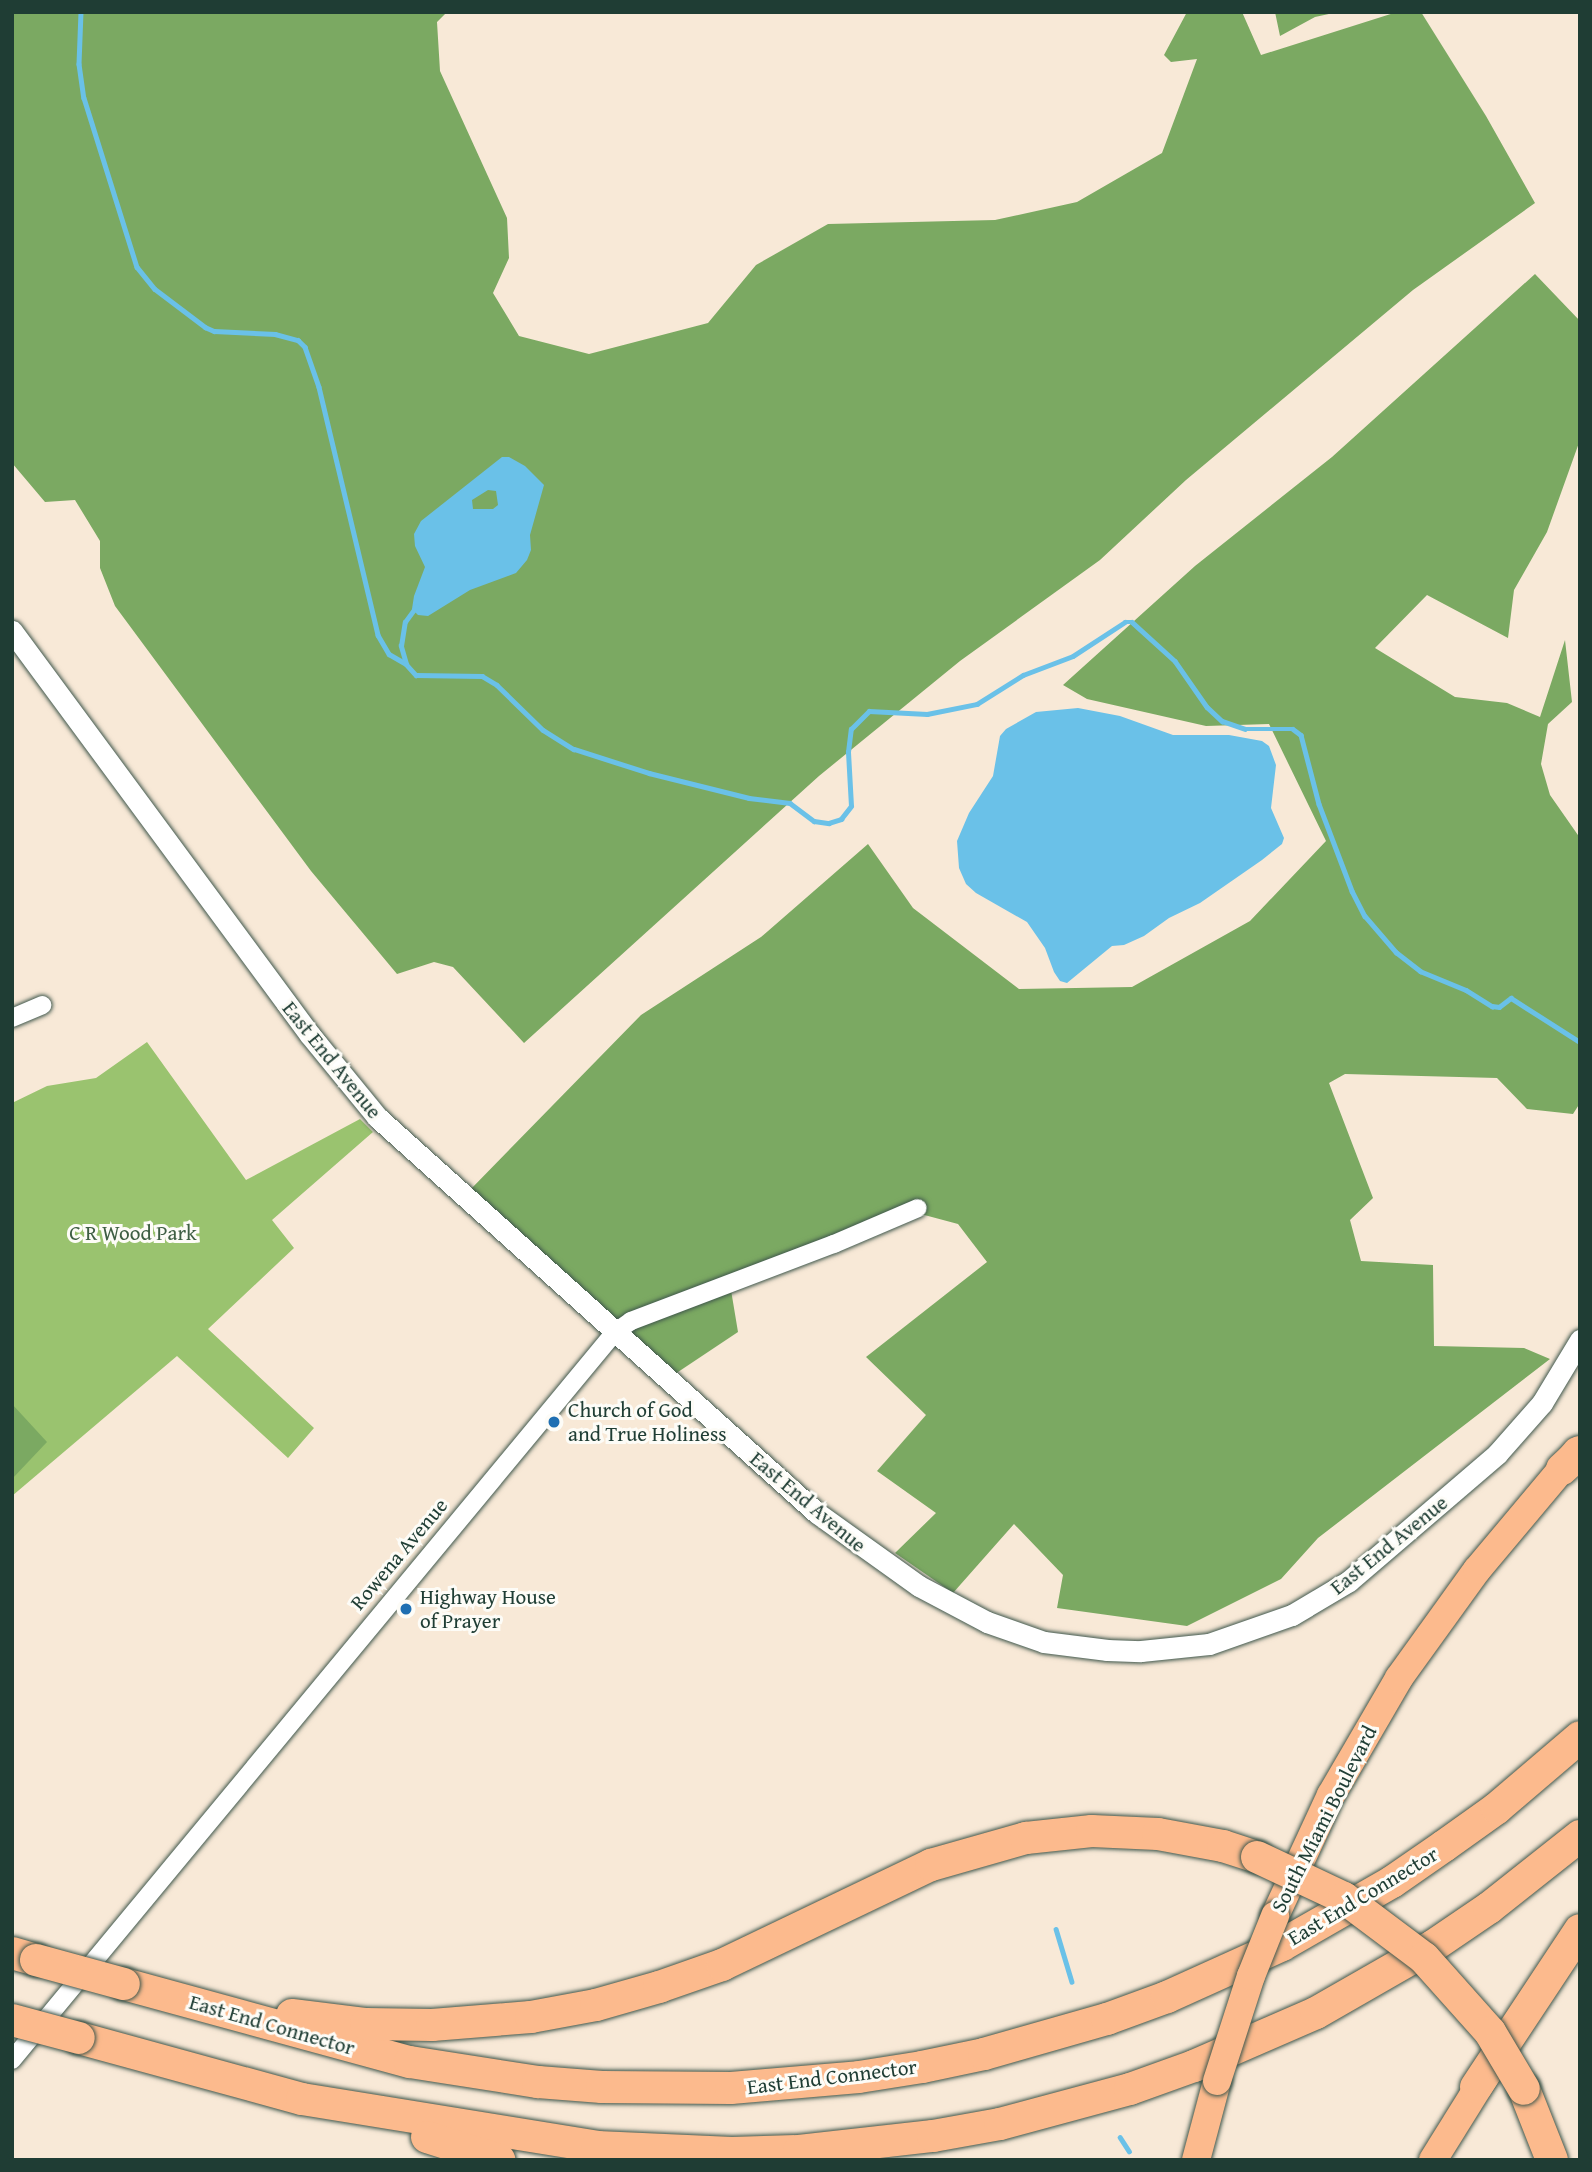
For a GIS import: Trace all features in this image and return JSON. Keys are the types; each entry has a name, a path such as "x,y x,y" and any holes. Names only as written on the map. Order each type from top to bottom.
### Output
{"highway":[{"name":"South Miami Boulevard","path":"1196,2160 1217,2081 1251,1976 1275,1916 1331,1795 1399,1678 1477,1570 1574,1456"},
{"name":"East End Connector","path":"24,1957 410,2062 538,2082 628,2088 731,2088 859,2077 922,2067 1009,2048 1107,2019 1167,1997 1282,1945 1370,1895 1444,1846 1497,1808 1580,1737"},
{"path":"194,2003 387,2025 464,2024 531,2017 596,2005 691,1977 772,1942 920,1869 962,1854 1026,1838 1092,1831 1158,1834 1257,1857 1345,1898 1416,1950 1469,2006 1496,2042 1524,2089 1552,2160"},
{"path":"302,2099 530,2138 664,2152 813,2150 933,2136 1000,2124 1130,2089 1218,2056 1316,2013 1433,1946 1489,1908 1580,1836"},
{"path":"1433,2160 1476,2087 1580,1930"},
{"path":"1476,2087 1580,1955"},
{"path":"12,2020 302,2099 499,2160"}],"street":[{"name":"East End Avenue","path":"12,631 360,1099 614,1333 817,1513 919,1586 961,1610 1013,1633 1075,1647 1141,1651 1175,1649 1239,1636 1292,1615 1349,1581 1470,1479 1514,1437 1542,1403 1580,1340"},
{"path":"12,1018 42,1005"},
{"name":"Rowena Avenue","path":"12,2060 614,1333 631,1321 834,1244 918,1208"}],"green space":[{"path":"12,12 447,12 437,22 440,71 507,218 509,258 493,293 519,336 589,354 708,323 756,265 828,224 995,220 1077,202 1162,153 1197,59 1171,62 1164,55 1187,12 1242,12 1261,55 1397,12 1421,12 1486,116 1535,203 1413,290 1186,480 1100,560 960,661 819,776 524,1043 453,967 434,962 397,974 311,871 115,606 100,568 100,541 75,500 45,502 12,463"},
{"path":"1275,12 1338,12 1315,17 1280,36"},
{"path":"1535,274 1580,321 1580,440 1547,532 1514,590 1508,638 1427,595 1375,648 1455,697 1507,703 1540,717 1565,640 1572,702 1548,724 1541,764 1550,795 1580,838 1580,1103 1573,1114 1527,1109 1497,1078 1345,1074 1329,1083 1373,1198 1350,1220 1361,1261 1433,1265 1434,1346 1524,1348 1550,1359 1318,1538 1281,1579 1187,1626 1057,1608 1063,1575 1014,1524 953,1593 895,1553 936,1513 877,1471 926,1415 866,1357 987,1262 958,1224 902,1209 729,1278 738,1332 675,1374 469,1191 641,1015 761,937 868,844 913,908 1019,989 1132,987 1250,921 1326,841 1269,724 1206,726 1087,699 1063,685 1195,566 1332,457"},
{"name":"C R Wood Park","path":"147,1042 246,1180 360,1119 373,1132 272,1220 294,1248 208,1329 314,1428 288,1458 177,1356 12,1496 12,1103 47,1086 96,1078"},
{"path":"12,1404 47,1442 12,1479"}],"water":[{"path":"502,457 509,457 525,466 544,485 530,535 531,550 527,560 516,573 470,590 428,616 418,615 412,609 425,567 415,546 414,534 421,521","holes":["488,490 496,491 498,505 493,509 473,509 472,500"]},
{"path":"1078,708 1120,716 1173,735 1229,735 1262,741 1269,746 1276,765 1271,808 1284,838 1282,844 1262,860 1200,903 1169,918 1144,936 1124,945 1112,946 1067,983 1060,981 1054,972 1045,948 1027,922 976,893 966,884 959,868 957,841 969,813 993,776 1000,736 1006,729 1036,712"}],"waterway":[{"path":"81,12 79,64 84,98 137,267 155,289 205,327 214,331 275,334 298,340 305,347 319,387 378,635 389,654 406,664 416,675 482,676 497,685 543,730 574,749 649,773 749,798 790,803 814,821 829,823 841,819 851,806 848,752 851,729 869,711 927,714 977,704 1023,675 1073,656 1125,622 1132,622 1175,661 1207,707 1222,721 1245,729 1293,729 1301,735 1319,804 1352,891 1365,916 1396,952 1420,971 1466,990 1492,1006 1499,1007 1511,998 1580,1042"},
{"path":"406,664 401,646 405,622 416,607"},
{"path":"1056,1929 1072,1982"},
{"path":"1120,2137 1129,2151"}],"place":[{"name":"Church of God and True Holiness","path":"554,1422"},
{"name":"Highway House of Prayer","path":"406,1609"}]}
